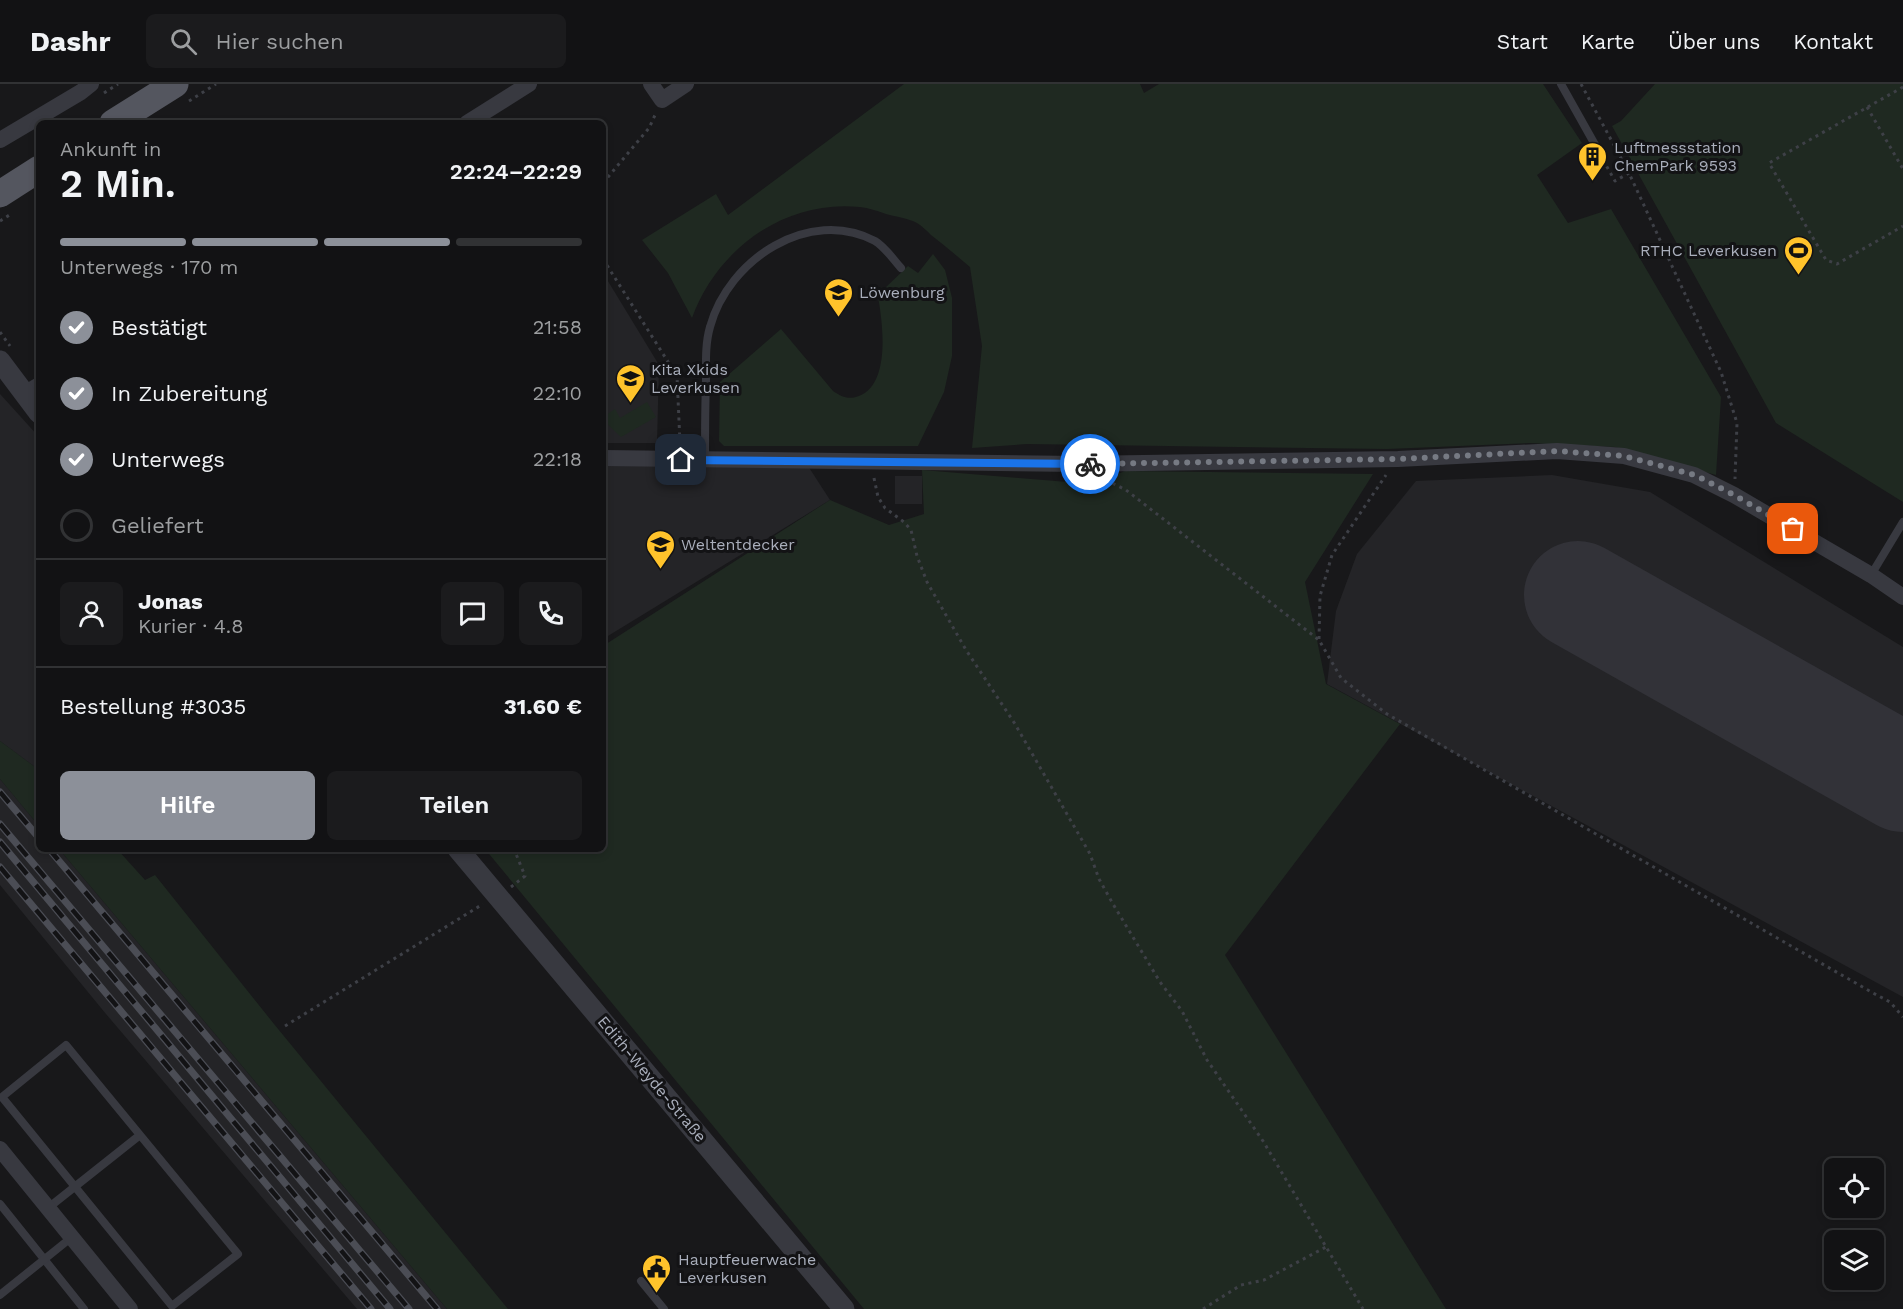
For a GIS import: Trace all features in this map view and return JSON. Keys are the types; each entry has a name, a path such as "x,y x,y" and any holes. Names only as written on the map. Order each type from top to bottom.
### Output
{"main road":[{"path":"117,120 175,84"},
{"path":"0,194 36,171"}],"street":[{"path":"0,140 91,84"},
{"path":"472,120 529,84"},
{"path":"651,84 662,100 686,84"},
{"path":"0,361 32,389"},
{"path":"606,458 1079,464 1398,459 1557,451 1624,456 1695,475 1734,495 1903,597"},
{"name":"Edith-Weyde-Straße","path":"460,852 844,1309"},
{"path":"0,1149 130,1309"}],"lane":[{"path":"1561,84 1598,150"},
{"path":"705,460 706,352 710,327 722,297 742,271 760,255 783,241 823,231 850,231 877,242 901,268"},
{"path":"1870,575 1903,522"},
{"path":"66,1045 140,1135 238,1254 172,1306 2,1097 66,1045"},
{"path":"48,1208 140,1135"},
{"path":"0,1204 84,1309"},
{"path":"0,1295 72,1237"},
{"path":"640,1281 664,1309"}],"path":[{"path":"1581,84 1629,173 1721,372 1737,423 1734,495"},
{"path":"1903,87 1769,163 1827,260 1837,264 1903,226"},
{"path":"606,179 649,128 662,100"},
{"path":"1867,107 1903,169"},
{"path":"1598,150 1615,181 1629,173"},
{"path":"606,264 677,376 681,460"},
{"path":"1319,640 1320,596 1332,555 1398,459"},
{"path":"870,461 878,497 885,508 911,530 927,582 966,650 1026,742 1090,854 1099,879 1113,904 1160,982 1182,1011 1207,1060 1263,1141 1363,1309"},
{"path":"1079,464 1125,490 1319,640 1341,678 1387,714 1890,1002 1903,1017"},
{"path":"285,1026 525,876 515,852"},
{"path":"1203,1309 1241,1285 1264,1280 1327,1246"}],"shaded area":[{"path":"904,84 1140,84 1144,93 1159,84 1543,84 1582,143 1537,175 1568,223 1611,209 1721,397 1716,475 1615,447 1530,443 1387,449 1027,444 972,448 982,346 970,267 917,223 863,207 832,207 806,211 780,220 757,234 736,250 718,270 703,293 692,318 668,273 642,240 716,194 728,215"},
{"name":"RTHC Leverkusen","path":"1655,84 1903,84 1903,502 1776,423 1612,126 1621,121"},
{"path":"933,254 945,270 952,298 952,356 944,392 918,446 724,446 719,441 720,382 781,329 833,391 852,398 870,389 881,363 882,347 881,314 876,287 885,288 908,266 918,273"},
{"name":"Kita Xkids Leverkusen","path":"606,278 659,365 657,443 606,443"},
{"path":"0,394 36,434 36,768 0,741"},
{"path":"647,402 656,417 621,437 606,423 606,415 615,409 620,418"},
{"name":"Weltentdecker","path":"606,465 808,466 830,500 606,637"},
{"path":"922,470 1092,484 1125,471 1373,474 1305,582 1326,684 1400,724 1225,955 1446,1309 864,1309 487,852 606,852 606,644 830,500 889,525 924,514"},
{"path":"1552,475 1650,492 1903,647 1903,997 1327,684 1336,611 1357,554 1416,481"},
{"path":"895,476 922,476 922,504 895,504"},
{"path":"0,741 36,768 36,822 0,779"},
{"path":"0,779 36,822 36,852 62,852 447,1309 357,1309 106,1014 0,885"},
{"path":"62,852 120,852 145,880 155,875 508,1309 447,1309"}],"runway":[{"path":"1578,595 1903,778"}],"railway":[{"path":"0,792 36,834"},
{"path":"0,824 409,1309"},
{"path":"0,842 390,1309"},
{"path":"52,852 437,1309"},
{"path":"0,867 371,1309"}],"way so far":[{"path":"1090,464 1398,459 1557,451 1624,456 1695,475 1793,529"}],"place":[{"name":"Luftmessstation ChemPark 9593","path":"1593,182"},
{"name":"RTHC Leverkusen","path":"1798,276"},
{"name":"Löwenburg","path":"838,318"},
{"name":"Kita Xkids Leverkusen","path":"630,404"},
{"name":"Weltentdecker","path":"660,570"},
{"name":"Hauptfeuerwache Leverkusen","path":"657,1294"}],"route":[{"path":"681,460 1090,464"}]}
